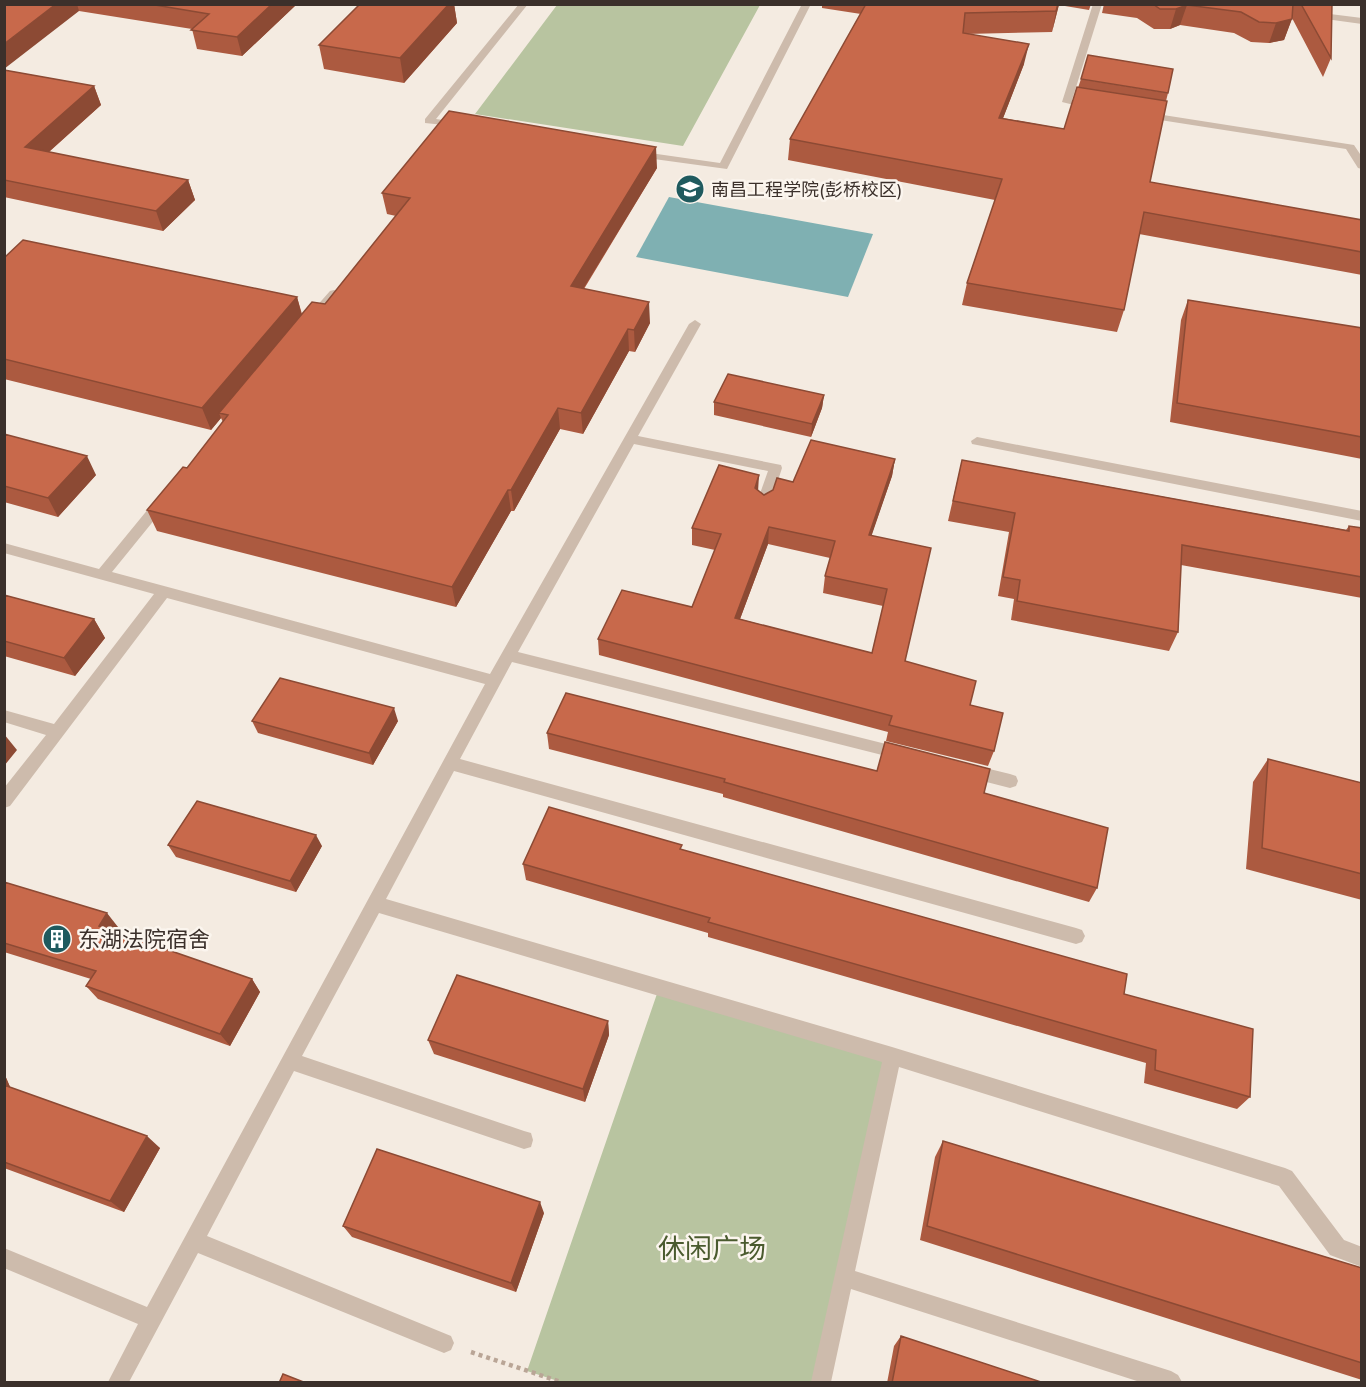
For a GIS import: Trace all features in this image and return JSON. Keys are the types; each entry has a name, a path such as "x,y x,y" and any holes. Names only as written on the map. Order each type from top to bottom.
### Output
{"street":[{"path":"465,126 429,121 524,4"},
{"path":"629,152 723,167 807,4"},
{"path":"1098,4 1067,102 1103,108"},
{"path":"1305,14 1362,21"},
{"path":"1138,114 1350,147 1362,166"},
{"path":"304,329 334,293"},
{"path":"118,1383 494,681 695,324"},
{"path":"630,439 776,468 763,505"},
{"path":"977,441 1362,516"},
{"path":"102,574 169,493"},
{"path":"4,548 494,681"},
{"path":"4,801 164,591"},
{"path":"509,656 917,758"},
{"path":"4,716 58,732"},
{"path":"450,763 1076,936"},
{"path":"952,767 1010,781"},
{"path":"375,904 892,1056 1286,1179 1337,1248 1362,1257"},
{"path":"821,1383 892,1056"},
{"path":"290,1061 524,1140"},
{"path":"194,1241 444,1343"},
{"path":"4,1258 152,1318"},
{"path":"844,1277 1171,1383"}],"path":[{"path":"444,1343 561,1383"}],"green space":[{"path":"557,5 760,5 683,146 475,114"},
{"name":"休闲广场","path":"659,988 892,1056 821,1382 561,1382 527,1371"}],"water":[{"path":"669,197 873,234 848,297 636,257"}],"building":[{"path":"4,4 56,4 4,44"},
{"path":"149,4 272,4 237,37 191,30 209,14"},
{"path":"360,4 449,4 400,58 319,45"},
{"path":"866,4 1058,4 1056,11 965,13 963,33 1029,44 999,118 1064,129 1077,87 1167,101 1150,182 1362,220 1362,252 1144,212 1124,310 967,283 1002,179 790,139"},
{"path":"1153,4 1293,4 1292,19 1276,23 1259,22 1241,12 1187,5 1176,9 1160,9"},
{"path":"1301,4 1332,4 1331,58"},
{"path":"1088,55 1173,69 1168,93 1081,79"},
{"path":"4,70 94,86 25,147 188,180 156,211 4,180"},
{"path":"449,111 656,147 571,286 649,302 634,330 628,329 581,413 558,408 452,587 147,510 183,467 187,468 228,415 219,413 312,302 325,304 410,198 382,193"},
{"path":"23,240 297,297 202,408 4,359 4,258"},
{"path":"1188,300 1362,328 1362,437 1177,403"},
{"path":"728,374 824,395 812,424 714,402"},
{"path":"4,434 87,456 48,498 4,486"},
{"path":"811,440 895,459 869,535 931,548 905,661 976,681 970,705 1003,713 994,751 889,725 892,716 598,639 622,590 692,607 721,534 692,528 719,465 759,475 755,488 764,495 773,490 777,478 793,482","holes":["769,527 835,541 825,576 887,589 872,653 735,618"]},
{"path":"962,460 1349,531 1349,526 1362,528 1362,577 1182,545 1178,632 1017,601 1020,580 1003,577 1015,513 953,501"},
{"path":"4,595 94,619 64,658 4,641"},
{"path":"280,678 394,708 369,753 252,721"},
{"path":"566,693 877,771 885,742 990,769 984,793 1108,828 1097,888 724,782 725,779 547,733"},
{"path":"1268,759 1362,783 1362,874 1262,848"},
{"path":"197,801 316,835 290,881 168,845"},
{"path":"549,807 682,845 680,849 1127,974 1124,994 1253,1029 1250,1097 1155,1070 1156,1050 708,922 710,918 523,864"},
{"path":"4,882 107,913 99,926 252,979 220,1034 86,986 96,971 4,943"},
{"path":"457,975 608,1021 583,1089 428,1040"},
{"path":"4,1085 147,1136 110,1201 4,1162"},
{"path":"943,1141 1362,1268 1362,1363 927,1226"},
{"path":"377,1149 540,1202 511,1283 343,1226"},
{"path":"901,1336 1044,1383 892,1383"},
{"path":"283,1374 306,1383 279,1383"}],"place":[{"name":"南昌工程学院(彭桥校区)","path":"690,189"},
{"name":"东湖法院宿舍","path":"57,939"}]}
